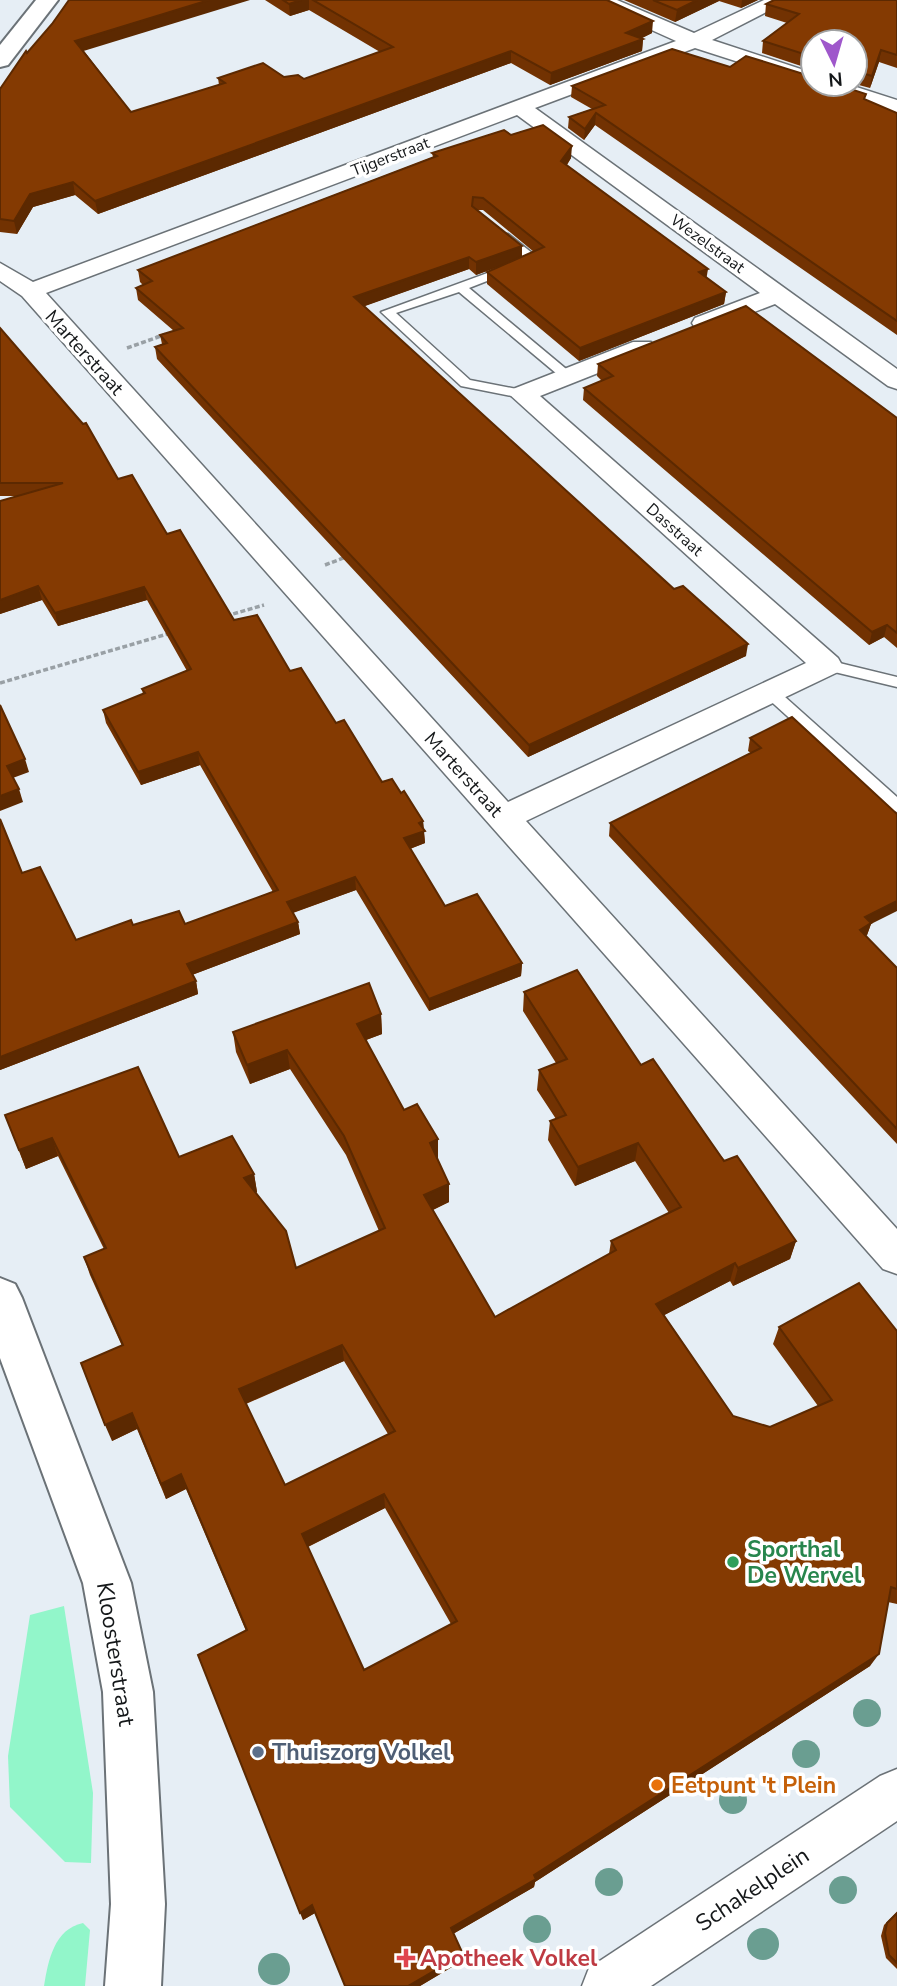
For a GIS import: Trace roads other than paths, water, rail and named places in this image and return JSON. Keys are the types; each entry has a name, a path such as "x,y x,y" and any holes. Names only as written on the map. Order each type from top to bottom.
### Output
{"street":[{"path":"0,60 47,0"},
{"path":"601,0 694,41 799,75"},
{"name":"Tijgerstraat","path":"31,291 694,41 780,0"},
{"path":"869,98 897,107"},
{"name":"Wezelstraat","path":"519,107 897,381"},
{"path":"0,270 31,291"},
{"name":"Marterstraat","path":"31,291 897,1257"},
{"path":"522,394 779,294"},
{"name":"Dasstraat","path":"522,394 827,664"},
{"path":"503,818 827,664"},
{"name":"Kloosterstraat","path":"0,1298 107,1583 128,1692 138,1904 133,1986"},
{"name":"Schakelplein","path":"607,1986 897,1793"}],"lane":[{"path":"496,230 535,260 387,312 466,383 522,394"},
{"path":"461,286 567,376"},
{"name":"Dasstraat","path":"827,664 897,682"},
{"path":"770,692 897,806"}],"place":[{"name":"Sporthal De Wervel","path":"733,1562"},
{"name":"Thuiszorg Volkel","path":"258,1752"},
{"name":"Eetpunt 't Plein","path":"657,1785"},
{"name":"Apotheek Volkel","path":"406,1958"}]}
